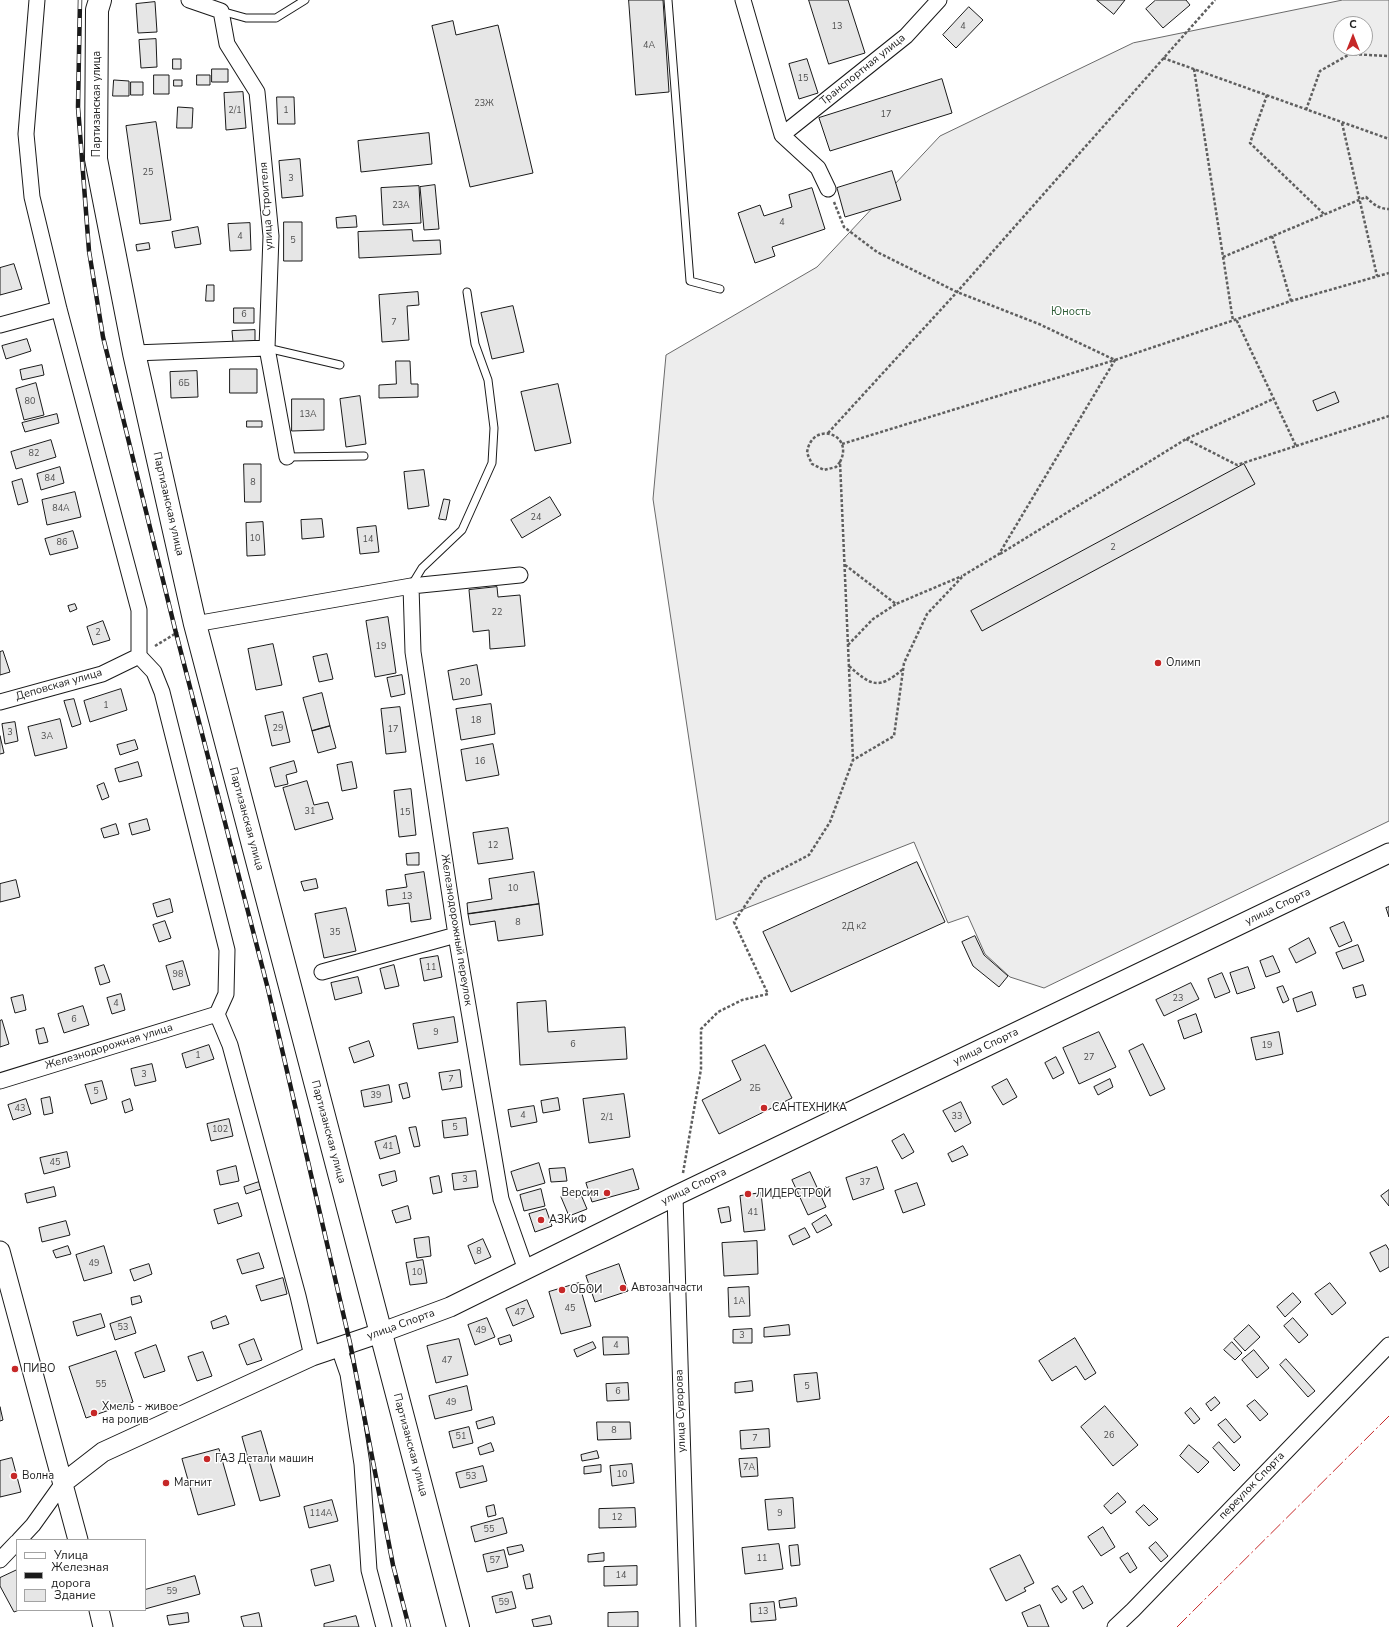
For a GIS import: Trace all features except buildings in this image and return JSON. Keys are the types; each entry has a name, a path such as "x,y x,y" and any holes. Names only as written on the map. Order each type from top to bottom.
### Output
{"main road":[{"name":"Партизанская улица","path":"100,0 97,10 96,159 134,352 195,624 458,1627"}],"street":[{"path":"37,0 26,134 32,197 59,308 139,610 139,656 154,672 162,692 228,950 226,994 217,1014 232,1052 312,1356"},
{"path":"189,0 221,11"},
{"path":"743,0 782,135 818,168 828,189"},
{"name":"Транспортная улица","path":"782,135 906,36 939,0"},
{"name":"улица Строителя","path":"221,11 227,44 257,92 271,236 267,348 287,457"},
{"path":"0,325 59,308"},
{"path":"134,352 267,348"},
{"path":"195,624 411,586 520,575"},
{"name":"Железнодорожный переулок","path":"411,586 413,652 456,935 501,1199 526,1270"},
{"name":"Деповская улица","path":"0,702 102,674 139,656"},
{"name":"улица Спорта","path":"20,1539 33,1526 63,1482 103,1452 312,1356 380,1334 450,1307 675,1196 1389,853"},
{"path":"322,972 456,935"},
{"name":"Железнодорожная улица","path":"0,1081 217,1014"},
{"name":"улица Суворова","path":"675,1196 688,1627"},
{"path":"0,1251 78,1539"},
{"name":"переулок Спорта","path":"1115,1627 1389,1345"},
{"path":"339,1348 348,1374 362,1464 369,1570 384,1627"},
{"path":"0,1560 16,1543"},
{"path":"99,1611 103,1627"}],"lane":[{"path":"221,11 246,18 276,18 305,0"},
{"path":"668,0 690,281 720,289"},
{"path":"411,586 422,568 462,530 492,462 494,428 488,380 475,344 467,292"},
{"path":"267,348 340,365"},
{"path":"287,457 364,456"}],"path":[{"path":"828,433 957,292 1215,0"},
{"path":"1306,110 1320,71 1350,54 1389,56"},
{"path":"1163,58 1389,140"},
{"path":"1194,69 1232,321"},
{"path":"1267,96 1250,143 1324,214"},
{"path":"1341,122 1377,276"},
{"path":"828,189 844,227 877,252 957,292 1039,324 1115,360"},
{"path":"1223,257 1366,197 1374,205 1383,209 1389,209"},
{"path":"1272,236 1291,301"},
{"path":"842,444 1115,360 1291,301 1389,273"},
{"path":"1236,319 1296,446"},
{"path":"999,554 1115,360"},
{"path":"848,645 873,619 896,604 964,575 1186,439 1273,399"},
{"path":"1186,439 1237,465 1389,416"},
{"path":"821,433 834,435 842,444 844,450 840,462 836,467 824,470 812,464 809,459 807,453 811,440 821,433"},
{"path":"675,1196 684,1170 701,1070 701,1029 718,1012 742,1000 768,994 734,922 763,879 809,854 830,822 853,760 840,462"},
{"path":"845,565 896,604"},
{"path":"853,760 894,736 904,663 927,614 964,575"},
{"path":"139,656 176,633 195,624"},
{"path":"849,666 865,680 877,683 891,680 903,670"}],"shaded area":[{"name":"Юность","path":"1343,0 1389,0 1389,821 1044,988 1010,977 985,954 968,916 948,923 914,842 716,920 653,499 666,355 817,267 940,136 1133,43"}],"railway":[{"path":"80,0 78,107 89,251 103,337 176,633 268,989 350,1343 393,1565 409,1627"}],"power":[{"path":"1177,1627 1389,1416"}],"place":[{"name":"Олимп","path":"1158,663"},
{"name":"САНТЕХНИКА","path":"764,1108"},
{"name":"Версия","path":"607,1193"},
{"name":"ЛИДЕРСТРОЙ","path":"748,1194"},
{"name":"АЗКиФ","path":"541,1220"},
{"name":"Автозапчасти","path":"623,1288"},
{"name":"ОБОИ","path":"562,1290"},
{"name":"ПИВО","path":"15,1369"},
{"name":"Хмель - живое на ролив","path":"94,1413"},
{"name":"ГАЗ Детали машин","path":"207,1459"},
{"name":"Волна","path":"14,1476"},
{"name":"Магнит","path":"166,1483"}]}
